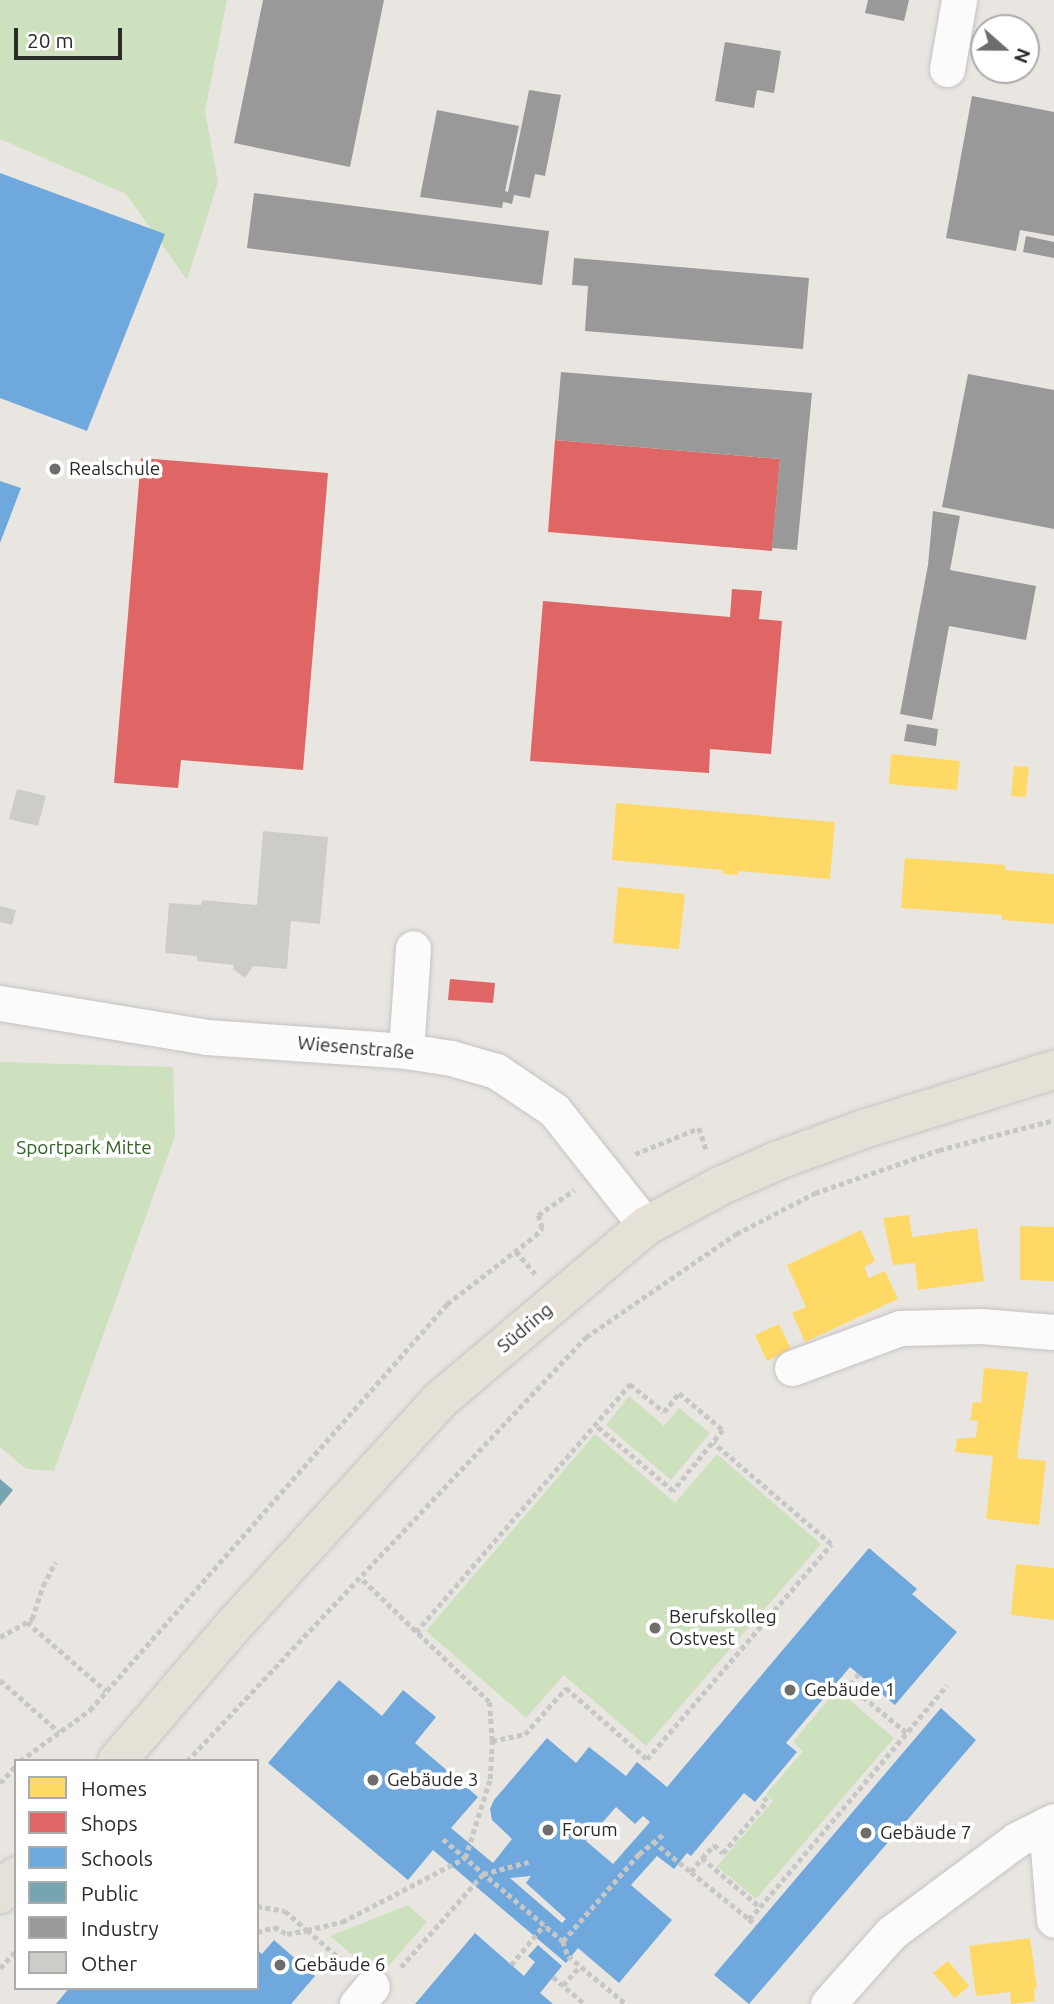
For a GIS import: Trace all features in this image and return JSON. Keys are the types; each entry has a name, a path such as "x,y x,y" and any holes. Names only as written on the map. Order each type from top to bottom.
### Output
{"main road":[{"name":"Südring","path":"119,1759 234,1625 440,1400 646,1226 720,1186 776,1161 864,1129 1054,1070"},
{"path":"0,1894 14,1878"}],"street":[{"path":"947,69 959,0"},
{"path":"406,1051 413,948"},
{"name":"Wiesenstraße","path":"0,1003 207,1037 406,1051 451,1058 495,1071 554,1110 646,1226"},
{"path":"792,1368 900,1328 981,1326 1054,1332"},
{"path":"828,2004 891,1933 1016,1840 1050,1823 1054,1920"}],"path":[{"path":"189,1759 586,1337 736,1234 815,1193 939,1150 1054,1120"},
{"path":"23,1759 90,1710 447,1304 535,1236 542,1228 538,1215 600,1168 699,1128 736,1234"},
{"path":"416,1632 630,1384 664,1412 680,1393 723,1430 673,1491 595,1425"},
{"path":"492,1741 525,1734 566,1688 647,1759 831,1544 713,1443"},
{"path":"0,1637 32,1619 43,1586 55,1562"},
{"path":"259,1934 274,1927 287,1934 342,1922 465,1858 490,1779 492,1741 489,1702 361,1579"},
{"path":"27,1622 106,1691"},
{"path":"859,1674 850,1686 907,1733"},
{"path":"0,1680 59,1732"},
{"path":"749,1919 947,1685"},
{"path":"0,1783 14,1767"},
{"path":"691,1872 714,1845 723,1853 767,1801 761,1795"},
{"path":"563,1941 653,1841 664,1834"},
{"path":"443,1839 563,1941 568,1956 626,2004"},
{"path":"653,1841 756,1925"},
{"path":"702,1858 760,1907"},
{"path":"259,1906 285,1911 307,1930 364,1995 387,1982 484,1874 528,1862"},
{"path":"511,1965 544,1925"},
{"path":"0,1968 14,1953"},
{"path":"563,1985 580,1966"},
{"path":"553,1977 585,2004"}],"green space":[{"path":"0,0 227,0 205,111 218,182 187,280 126,194 0,139"},
{"name":"Sportpark Mitte","path":"0,1062 173,1067 175,1136 54,1471 26,1469 0,1447"},
{"path":"629,1396 664,1426 679,1408 710,1433 671,1480 606,1425"},
{"path":"595,1434 675,1503 717,1454 821,1544 646,1746 564,1675 526,1718 426,1631"},
{"path":"837,1689 894,1738 756,1899 717,1866 773,1801 766,1794 803,1751 793,1742"},
{"path":"408,1905 427,1922 379,1977 330,1936"}],"building: Homes":[{"path":"891,754 960,761 957,790 889,784"},
{"path":"1014,766 1029,767 1026,797 1011,796"},
{"path":"616,803 835,822 830,879 738,871 738,875 723,874 723,870 612,860"},
{"path":"905,858 1005,865 1005,870 1054,874 1054,924 1002,920 1002,915 901,908"},
{"path":"618,887 685,894 679,949 613,943"},
{"path":"909,1215 912,1237 977,1228 984,1281 918,1290 915,1263 893,1265 883,1218"},
{"path":"1020,1226 1054,1227 1054,1281 1020,1280"},
{"path":"861,1230 875,1261 864,1267 869,1278 885,1271 898,1299 805,1342 792,1313 806,1307 787,1265"},
{"path":"779,1324 791,1349 767,1361 755,1335"},
{"path":"984,1368 1028,1372 1017,1458 1046,1461 1039,1525 986,1519 993,1456 955,1452 957,1439 976,1437 978,1421 970,1420 973,1402 981,1403"},
{"path":"1016,1564 1054,1568 1054,1620 1011,1615"},
{"path":"1030,1938 1037,1988 1034,1989 1035,2001 1011,2004 1010,1992 976,1996 969,1946"},
{"path":"948,1961 969,1986 955,1998 933,1973"}],"building: Shops":[{"path":"555,440 780,459 772,551 548,532"},
{"path":"141,458 328,473 303,770 181,760 178,788 114,783"},
{"path":"732,589 762,591 759,619 782,621 771,754 710,749 709,773 530,761 543,601 730,617"},
{"path":"450,979 495,983 493,1003 448,1000"}],"building: Schools":[{"path":"0,173 165,234 87,431 0,398"},
{"path":"0,481 21,488 0,543"},
{"path":"869,1548 917,1589 912,1594 957,1632 895,1705 850,1667 786,1743 797,1752 755,1802 744,1793 691,1856 687,1853 674,1869 657,1856 631,1885 672,1920 619,1983 578,1948 566,1963 433,1850 408,1880 268,1763 339,1680 382,1716 403,1690 436,1717 415,1743 478,1797 451,1828 493,1863 512,1839 492,1820 490,1809 494,1800 547,1738 576,1763 589,1747 626,1776 637,1762 667,1787","holes":["616,1807 635,1824 643,1816 650,1822 613,1864 586,1841","531,1876 526,1883 566,1919 562,1923 510,1878"]},
{"name":"Gebäude 7","path":"941,1708 976,1740 749,2004 714,1975"},
{"path":"475,1933 524,1976 535,1962 528,1956 538,1945 562,1966 540,1993 553,2004 415,2004"},
{"name":"Gebäude 6","path":"274,1940 315,1976 291,2004 56,2004 67,1990 259,1990 259,1952 262,1954"}],"building: Public":[{"path":"0,1479 13,1490 0,1506"}],"building: Industry":[{"path":"263,0 384,0 350,167 234,143"},
{"path":"868,0 909,0 904,21 865,13"},
{"path":"725,42 781,51 774,93 757,90 754,108 715,101"},
{"path":"529,90 561,95 545,176 535,174 530,198 514,195 512,204 503,202 502,208 420,197 437,110 519,126 505,191 508,192"},
{"path":"972,96 1054,112 1054,236 1020,230 1016,251 946,238"},
{"path":"254,193 549,231 542,285 247,248"},
{"path":"1026,236 1054,242 1054,258 1023,252"},
{"path":"574,258 809,278 803,349 585,331 588,286 572,285"},
{"path":"561,372 812,393 797,550 772,548 780,459 555,440"},
{"path":"968,374 1054,390 1054,529 942,507"},
{"path":"933,511 960,516 950,570 1036,586 1026,640 949,626 932,720 900,714 928,565"},
{"path":"907,724 938,729 936,746 904,741"}],"building: Other":[{"path":"17,789 46,796 38,826 9,819"},
{"path":"263,831 328,837 320,924 291,921 287,969 253,966 245,978 233,969 234,965 197,961 197,956 165,953 169,903 201,905 202,900 257,905"},
{"path":"0,906 16,910 12,925 0,922"}],"place":[{"name":"Realschule","path":"55,469"},
{"name":"Berufskolleg Ostvest","path":"655,1628"},
{"name":"Gebäude 1","path":"790,1690"},
{"name":"Gebäude 3","path":"373,1780"},
{"name":"Forum","path":"548,1830"},
{"name":"Gebäude 7","path":"866,1833"},
{"name":"Gebäude 6","path":"280,1965"}]}
